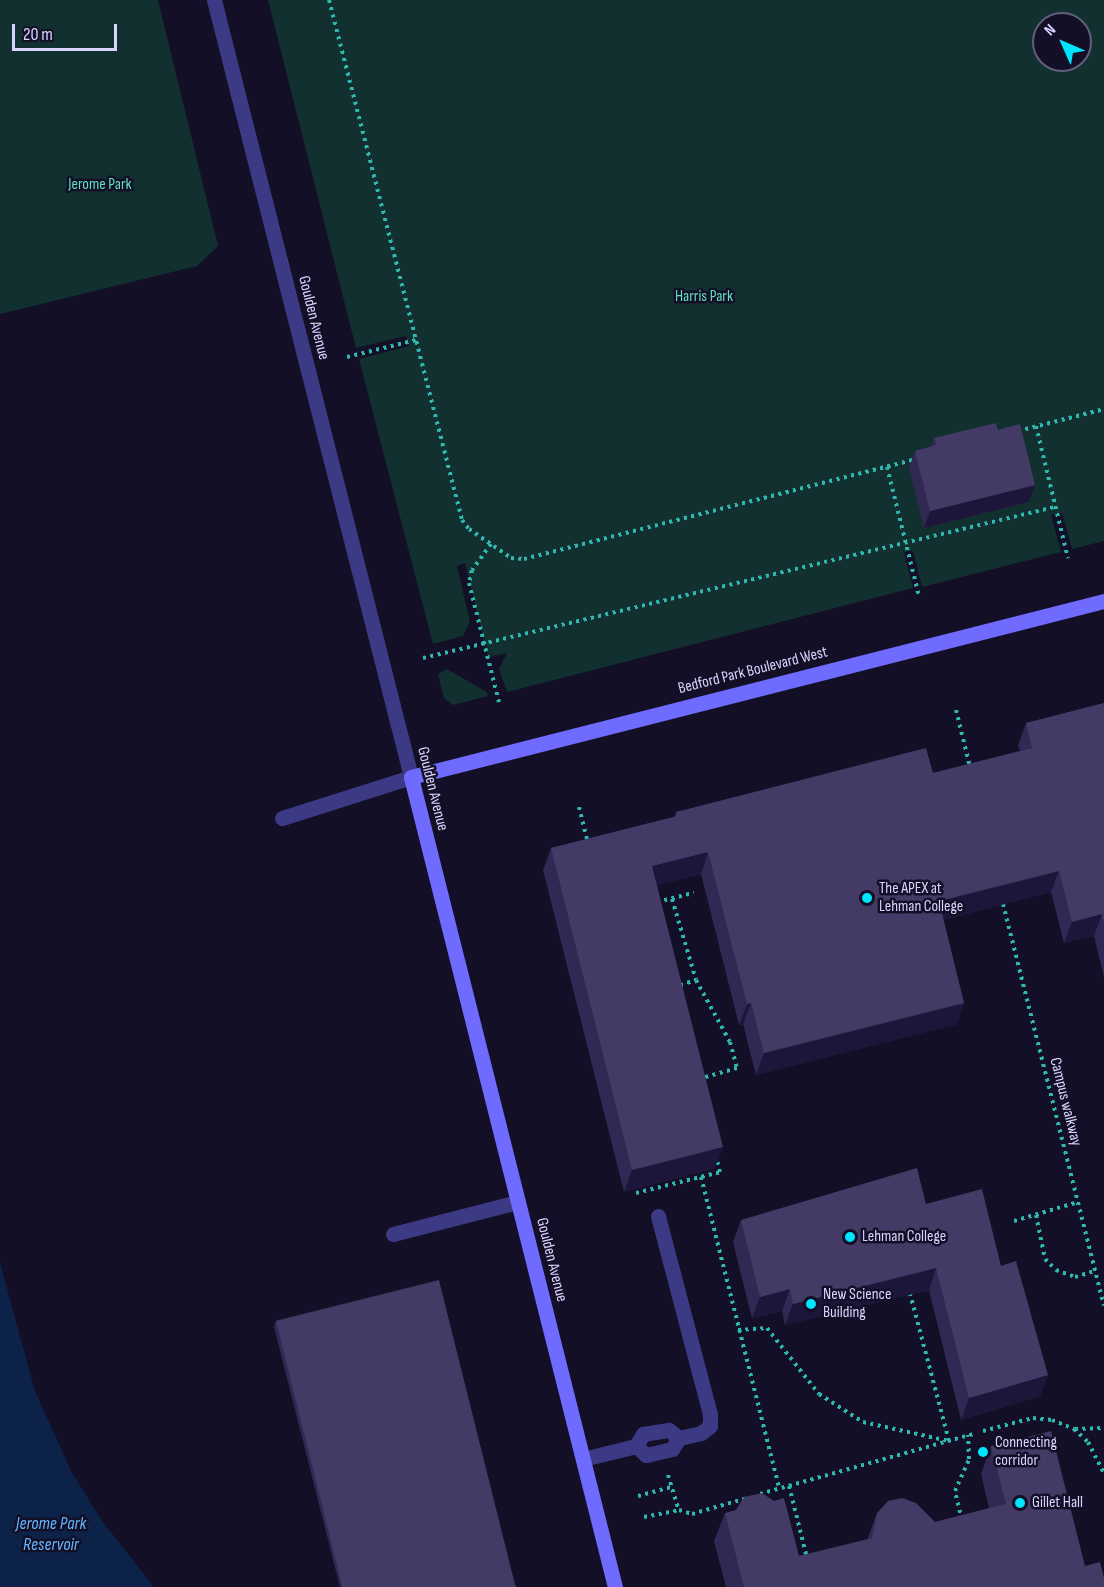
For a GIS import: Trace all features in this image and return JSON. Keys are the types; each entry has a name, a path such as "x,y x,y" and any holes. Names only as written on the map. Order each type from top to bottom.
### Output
{"street":[{"name":"Goulden Avenue","path":"214,0 615,1587"},
{"name":"Bedford Park Boulevard West","path":"411,777 1104,601"},
{"path":"282,818 411,777"},
{"path":"393,1234 518,1202"},
{"path":"636,1446 646,1455 672,1449 680,1438 701,1433 710,1426 710,1414 658,1216"},
{"path":"583,1459 636,1446 643,1434 669,1430 680,1438"}],"path":[{"path":"329,0 462,520 491,544 512,558 524,559 921,457"},
{"path":"347,357 416,340"},
{"path":"1013,432 1104,410"},
{"path":"1036,426 1068,558"},
{"path":"887,466 919,596"},
{"path":"423,658 1055,507"},
{"path":"491,544 472,570 469,583 499,702"},
{"path":"956,710 971,772"},
{"path":"579,807 589,846"},
{"path":"651,892 654,903 694,893"},
{"path":"672,898 696,980 730,1042 737,1068 697,1079"},
{"name":"Campus walkway","path":"1003,904 1104,1306"},
{"path":"677,996 675,986 696,980"},
{"path":"636,1193 720,1172 714,1149"},
{"path":"701,1177 779,1488"},
{"path":"1014,1221 1078,1202"},
{"path":"1036,1215 1045,1259 1056,1270 1075,1277 1095,1271"},
{"path":"909,1290 950,1441"},
{"path":"738,1330 767,1328 819,1394 863,1422 950,1441"},
{"path":"983,1431 1033,1418 1052,1420 1074,1430 1088,1442 1104,1473"},
{"path":"1074,1430 1104,1428"},
{"path":"644,1517 679,1510 692,1514 970,1435 969,1459 955,1491 964,1529"},
{"path":"662,1451 679,1510"},
{"path":"789,1486 807,1561"},
{"path":"638,1496 672,1487"}],"green space":[{"name":"Jerome Park","path":"0,0 158,0 218,246 197,266 0,314"},
{"name":"Harris Park","path":"268,0 1104,0 1104,541 1072,549 1062,513 1051,515 1061,552 922,587 913,551 908,551 904,553 913,588 507,692 499,669 507,653 488,657 465,563 457,566 470,622 463,636 433,644 359,359 409,346 406,336 356,348"},
{"path":"447,669 487,692 488,696 453,705 444,698 438,674"}],"water":[{"name":"Jerome Park Reservoir","path":"0,1263 35,1391 72,1473 103,1522 154,1587 0,1587"}],"building":[{"path":"996,423 998,430 1020,424 1035,485 930,511 915,451 936,445 934,438"},
{"name":"The APEX at Lehman College","path":"1104,703 1104,924 1102,914 1072,922 1059,871 939,901 964,1003 764,1053 751,1003 747,1004 708,852 652,866 723,1147 632,1170 551,848 677,816 676,812 926,748 933,773 1032,748 1026,723"},
{"name":"New Science Building","path":"917,1168 926,1204 982,1189 1001,1266 1016,1261 1048,1375 969,1398 936,1268 793,1304 790,1289 760,1297 741,1220"},
{"path":"439,1280 516,1587 342,1587 276,1321"},
{"path":"1051,1431 1085,1566 1100,1562 1104,1587 744,1587 725,1513 736,1510 744,1497 762,1493 774,1501 784,1498 799,1556 872,1538 877,1513 888,1501 902,1498 916,1503 935,1522 1006,1504 991,1446"}],"place":[{"name":"The APEX at Lehman College","path":"867,898"},
{"name":"Lehman College","path":"850,1237"},
{"name":"New Science Building","path":"811,1304"},
{"name":"Connecting corridor","path":"983,1452"},
{"name":"Gillet Hall","path":"1020,1503"}]}
